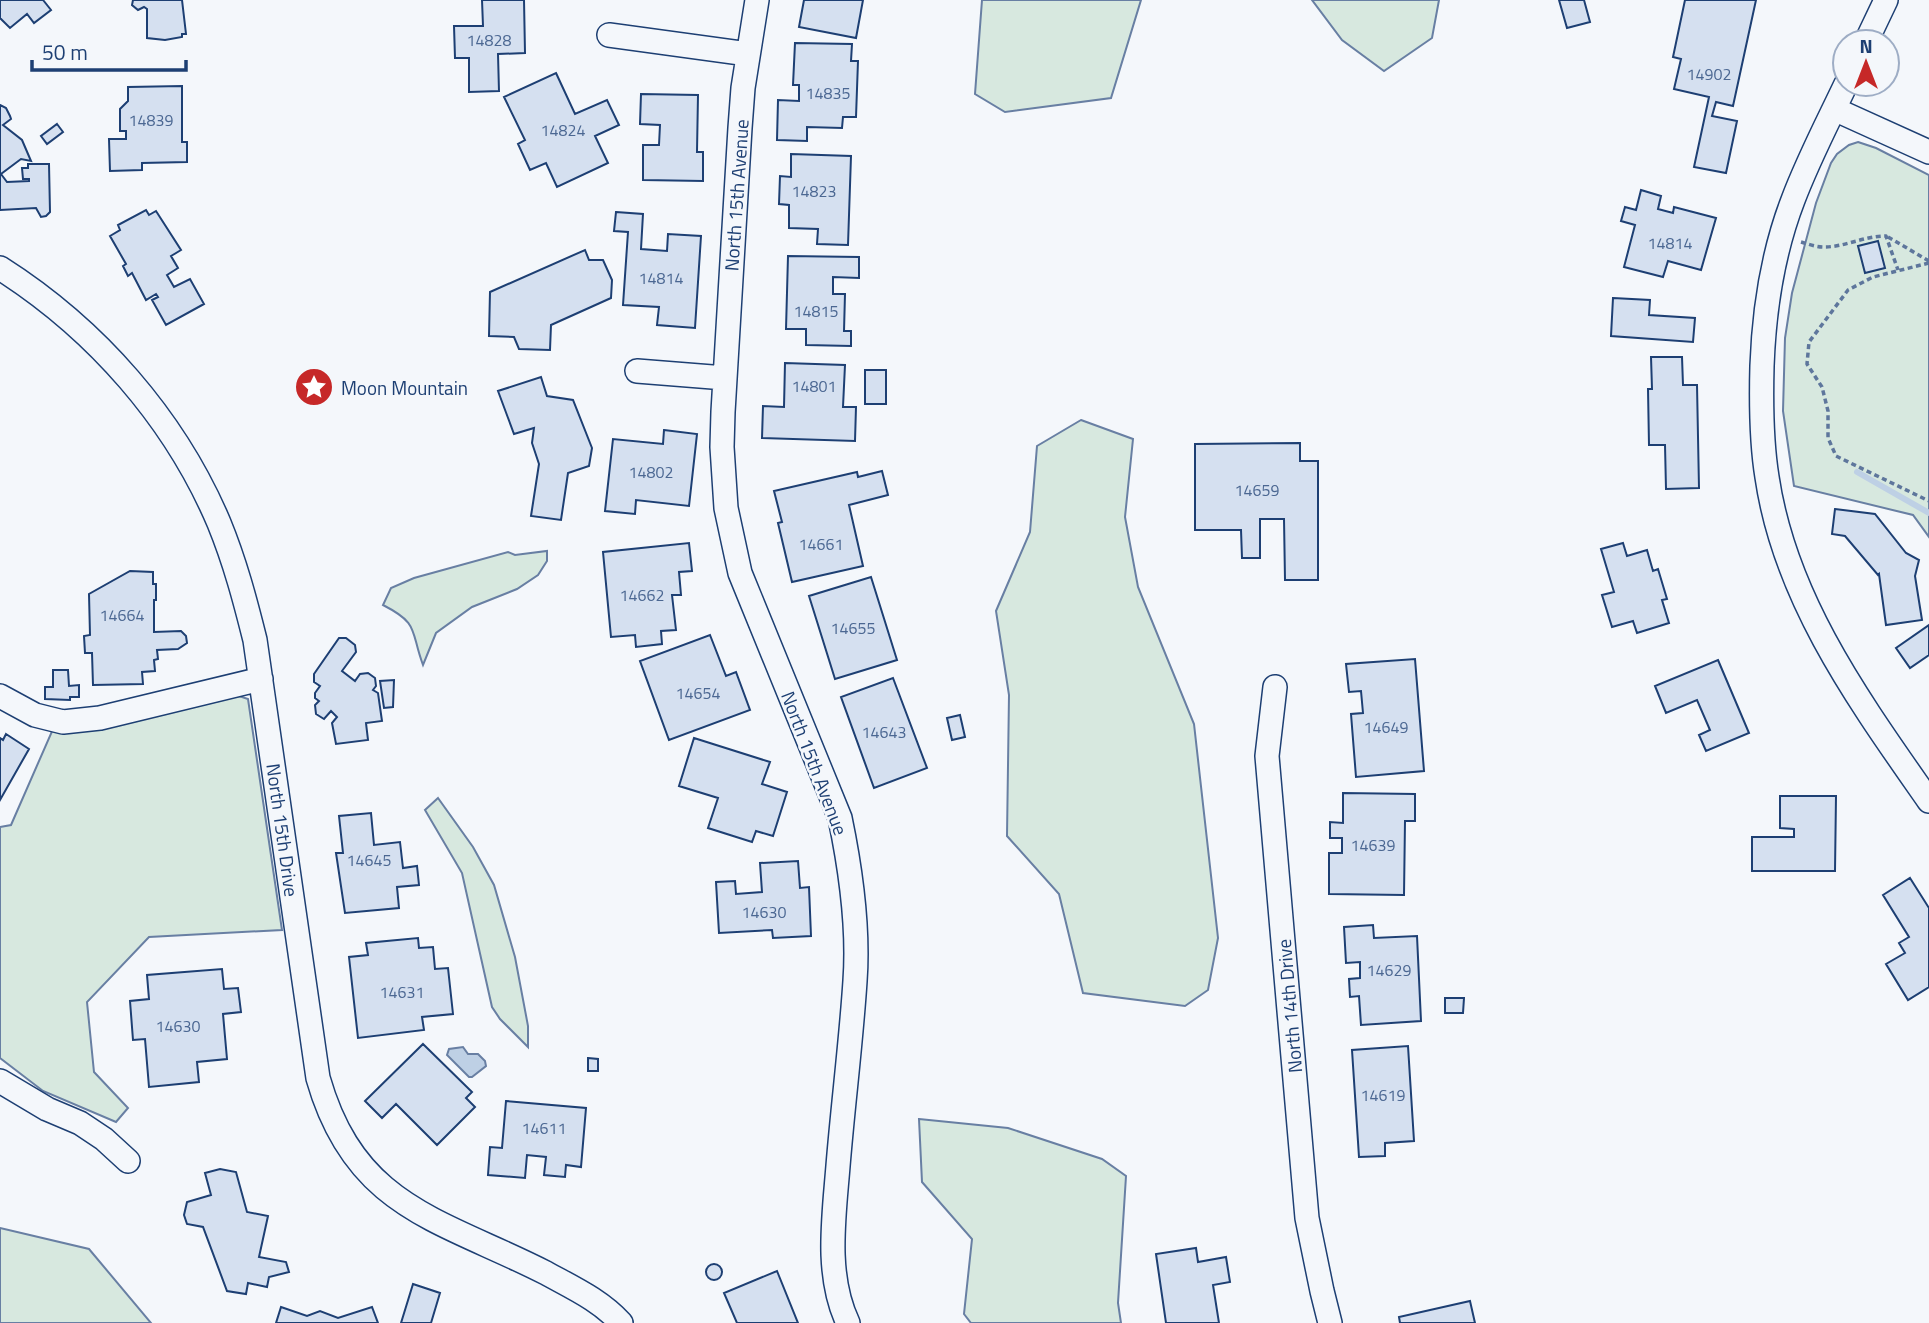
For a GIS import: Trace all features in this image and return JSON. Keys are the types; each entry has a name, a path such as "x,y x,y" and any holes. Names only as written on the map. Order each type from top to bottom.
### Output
{"street":[{"name":"North 15th Avenue","path":"757,0 740,128 725,378 722,447 724,484 726,508 740,573 840,818 848,858 855,917 855,979 832,1235 837,1289 848,1323"},
{"path":"1873,28 1886,0"},
{"path":"609,35 748,54"},
{"path":"1839,98 1793,200 1781,237 1769,295 1761,399 1767,479 1781,541 1801,593 1842,674 1929,801"},
{"path":"1834,109 1929,152"},
{"name":"North 15th Drive","path":"0,268 96,343 148,401 185,460 218,521 237,572 255,640 318,1077 325,1103 342,1137 381,1187 423,1216 502,1251 586,1294 610,1311 621,1323"},
{"path":"637,371 725,378"},
{"path":"0,695 35,715 63,722 100,718 261,680"},
{"name":"North 14th Drive","path":"1275,687 1267,756 1283,953 1307,1218 1331,1323"},
{"path":"0,1081 47,1109 80,1123 104,1139 128,1161"}],"path":[{"path":"1781,237 1822,247 1871,236 1886,236 1929,262"},
{"path":"1886,236 1898,270"},
{"path":"1929,262 1873,277 1848,290 1809,342 1807,364 1822,387 1828,411 1828,438 1836,456 1929,501"}],"shaded area":[{"path":"982,0 1141,0 1111,98 1005,112 975,94"},
{"path":"1312,0 1439,0 1432,38 1384,71 1342,40"},
{"path":"1858,142 1876,148 1929,175 1929,537 1913,515 1794,486 1783,411 1785,338 1792,293 1816,203 1831,163 1837,154"},
{"path":"1081,420 1133,439 1125,517 1138,587 1194,724 1218,938 1208,990 1185,1006 1083,993 1059,894 1007,836 1009,695 996,611 1030,532 1037,446"},
{"path":"547,551 547,561 538,575 517,589 472,607 436,633 423,665 408,623 383,605 391,588 414,578 508,552 515,555"},
{"path":"239,696 248,699 282,930 149,937 87,1002 94,1072 128,1108 116,1122 43,1091 0,1058 0,827 11,825 53,729 67,731"},
{"path":"438,798 473,847 494,885 515,957 528,1026 528,1047 492,1007 462,873 425,810"},
{"path":"919,1119 1008,1128 1102,1159 1126,1176 1118,1303 1121,1323 971,1323 964,1314 972,1239 922,1182"},
{"path":"0,1228 89,1249 151,1323 0,1323"}],"water":[{"path":"463,1047 468,1054 478,1054 485,1061 486,1066 472,1077 447,1055 449,1049"}],"building":[{"path":"0,0 43,0 51,10 34,23 27,14 10,28 0,18"},
{"path":"133,0 182,0 186,34 165,40 147,38 147,9 144,7 138,10 132,5"},
{"path":"482,0 524,0 525,53 498,54 499,91 469,92 469,58 455,58 454,26 483,26"},
{"path":"804,0 863,0 856,38 799,27"},
{"path":"1559,0 1584,0 1590,22 1567,28"},
{"path":"1685,0 1756,0 1733,106 1716,102 1712,116 1737,121 1726,173 1694,167 1709,97 1674,89 1681,59 1673,57"},
{"path":"795,43 852,44 851,61 858,61 856,117 843,117 842,128 807,127 807,141 777,140 778,100 799,101 799,85 793,85"},
{"path":"556,73 575,114 607,100 619,125 595,136 608,163 557,187 546,163 530,170 518,144 525,140 504,97"},
{"path":"182,86 182,142 187,142 187,162 142,163 142,170 110,171 109,139 126,139 126,131 120,131 120,109 128,101 128,87"},
{"path":"641,94 698,95 697,152 703,152 703,181 643,180 643,145 659,145 660,125 640,124"},
{"path":"0,105 6,108 11,119 3,125 22,140 31,161 21,159 1,174 7,182 29,181 23,179 22,168 28,168 28,164 49,164 50,212 46,216 41,217 36,208 0,210"},
{"path":"57,124 63,132 47,144 41,136"},
{"path":"791,154 851,156 848,245 817,244 818,229 789,228 789,205 779,204 780,176 791,177"},
{"path":"1641,190 1661,196 1658,209 1673,213 1674,207 1716,218 1701,270 1668,261 1663,277 1624,267 1635,225 1621,221 1625,207 1636,210"},
{"path":"146,210 149,215 156,211 181,250 171,256 178,268 167,275 174,287 190,279 204,304 166,325 152,300 158,297 156,294 146,300 132,273 128,276 123,266 126,264 110,236 120,230 118,225"},
{"path":"616,212 643,214 641,249 667,251 668,234 701,236 695,328 657,325 659,307 623,305 628,232 614,231"},
{"path":"1878,241 1885,268 1865,273 1858,246"},
{"path":"585,250 589,260 603,260 612,280 611,298 551,325 550,350 519,349 514,337 489,336 490,292"},
{"path":"788,256 859,257 859,278 833,277 833,294 845,294 844,331 851,331 851,346 806,345 806,329 786,329"},
{"path":"1613,298 1650,300 1649,315 1695,318 1693,342 1611,336"},
{"path":"1651,357 1682,357 1683,385 1697,385 1699,488 1666,489 1665,445 1649,445 1648,389 1652,389"},
{"path":"785,363 845,365 843,407 856,407 855,441 762,438 763,406 784,407"},
{"path":"865,370 886,370 886,404 865,404"},
{"path":"541,377 547,396 573,400 592,448 589,466 568,473 561,520 531,516 539,464 532,443 534,428 514,434 498,391"},
{"path":"664,430 697,434 689,506 636,500 635,514 605,511 613,439 663,444"},
{"path":"1300,443 1300,461 1318,461 1318,580 1285,580 1284,519 1260,519 1260,558 1242,558 1241,530 1195,530 1195,444"},
{"path":"882,471 888,495 849,505 863,566 792,582 778,523 782,522 774,491 857,472 858,477"},
{"path":"1835,509 1875,514 1906,553 1919,560 1915,576 1922,620 1886,625 1879,574 1845,536 1832,534"},
{"path":"689,543 692,571 679,572 681,595 672,595 676,630 661,631 662,644 636,647 635,635 611,637 603,552"},
{"path":"1623,543 1627,556 1647,550 1653,571 1658,569 1667,599 1662,600 1669,623 1637,633 1633,621 1612,627 1602,595 1614,592 1601,549"},
{"path":"130,571 153,572 153,584 156,584 154,632 181,631 186,636 187,643 178,649 157,650 155,671 142,672 143,684 93,685 92,653 85,653 84,636 90,635 89,594"},
{"path":"871,577 897,660 835,679 809,596"},
{"path":"1929,625 1929,655 1910,668 1896,648"},
{"path":"710,635 726,676 736,672 750,710 669,740 640,661"},
{"path":"339,638 346,638 355,645 356,652 342,671 355,681 360,674 368,673 375,678 376,686 373,690 378,693 382,721 366,723 368,740 336,744 332,723 337,717 331,711 324,719 316,714 315,705 319,701 315,698 315,693 320,686 314,682 314,674"},
{"path":"1415,659 1424,771 1356,777 1351,714 1363,713 1361,691 1349,692 1346,664"},
{"path":"1718,660 1749,733 1706,751 1699,735 1710,730 1697,700 1666,713 1655,686"},
{"path":"53,670 68,670 69,686 79,685 79,697 70,697 70,700 45,699 45,687 53,687"},
{"path":"893,678 927,768 874,788 841,697"},
{"path":"394,680 393,707 384,708 380,681"},
{"path":"960,715 965,737 952,740 947,718"},
{"path":"6,734 29,749 0,800 0,738 3,740"},
{"path":"694,738 770,762 762,784 787,792 773,836 756,831 752,842 708,828 718,798 679,786"},
{"path":"1343,793 1415,794 1415,821 1405,821 1404,895 1329,894 1329,853 1342,853 1342,838 1330,838 1330,822 1343,823"},
{"path":"1780,796 1836,796 1835,871 1752,871 1752,837 1794,837 1794,829 1780,828"},
{"path":"371,813 374,845 400,842 403,868 417,866 419,885 397,887 399,908 345,913 336,853 343,853 339,816"},
{"path":"798,861 800,888 809,887 811,936 773,938 772,930 719,933 716,882 735,881 736,894 762,892 760,863"},
{"path":"1910,878 1929,908 1929,987 1908,1000 1886,964 1905,953 1899,943 1909,937 1883,895"},
{"path":"1373,925 1374,938 1417,936 1421,1021 1361,1025 1359,996 1350,997 1349,979 1360,978 1360,962 1346,963 1344,927"},
{"path":"418,938 419,948 433,947 435,969 448,968 453,1014 422,1017 424,1030 358,1038 349,957 368,955 366,943"},
{"path":"222,969 224,989 238,988 241,1012 223,1014 227,1059 197,1062 199,1082 149,1087 145,1039 133,1040 130,1001 149,999 147,975"},
{"path":"1445,998 1464,998 1463,1013 1445,1013"},
{"path":"423,1044 472,1092 466,1098 475,1107 437,1145 396,1104 382,1118 365,1101"},
{"path":"1408,1046 1414,1141 1385,1143 1385,1156 1359,1157 1352,1050"},
{"path":"588,1058 598,1059 598,1071 588,1071"},
{"path":"506,1101 586,1108 581,1167 566,1165 565,1177 544,1175 546,1157 527,1155 525,1178 488,1175 490,1147 502,1148"},
{"path":"220,1169 236,1172 247,1212 268,1216 259,1257 286,1262 289,1272 269,1277 267,1287 248,1283 246,1294 227,1291 203,1227 187,1224 184,1215 187,1202 211,1195 205,1173"},
{"path":"1196,1248 1198,1262 1226,1257 1230,1282 1213,1285 1219,1323 1166,1323 1156,1254"},
{"path":"711,1264 717,1264 722,1272 720,1278 711,1280 706,1275 706,1269"},
{"path":"777,1271 798,1323 737,1323 724,1293"},
{"path":"413,1284 440,1293 431,1323 401,1323"},
{"path":"1470,1301 1475,1323 1400,1323 1399,1317"},
{"path":"281,1307 307,1316 320,1311 338,1318 372,1307 378,1323 276,1323"}],"waterway":[{"path":"1857,472 1929,513"}],"place":[{"name":"Moon Mountain","path":"314,387"}]}
